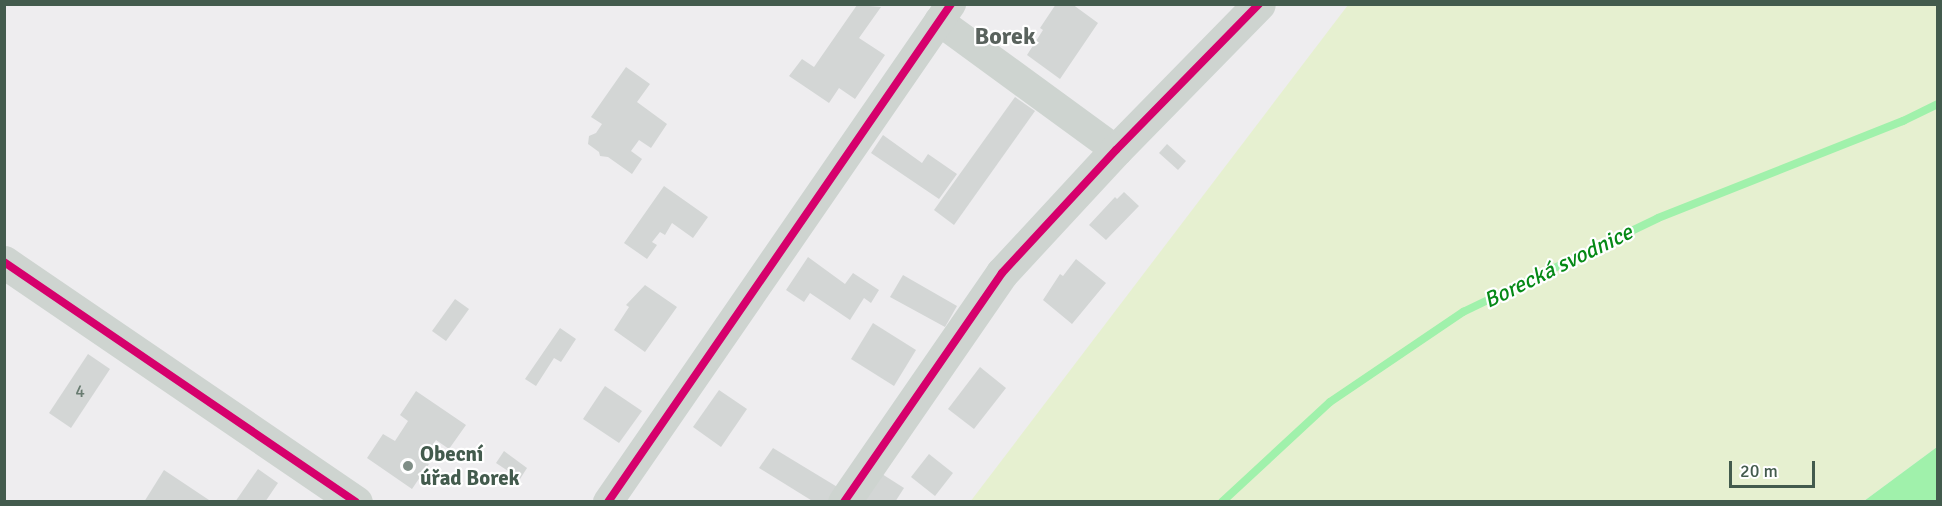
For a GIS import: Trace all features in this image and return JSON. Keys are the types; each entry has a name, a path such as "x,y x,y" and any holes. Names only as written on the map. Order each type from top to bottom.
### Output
{"street":[{"path":"844,501 1002,273 1116,150 1259,4"},
{"path":"608,501 945,13 1116,150"},
{"path":"4,262 356,501"}],"shaded area":[{"path":"1348,5 1937,5 1937,447 1864,501 970,502"},
{"path":"1937,447 1937,501 1864,501"}],"building":[{"path":"1056,4 1072,4 1098,23 1060,79 1027,55 1043,30 1040,28"},
{"path":"857,5 881,7 859,38 885,55 855,99 839,88 829,103 789,76 802,59 814,67"},
{"path":"626,67 650,84 637,102 667,124 651,148 639,140 631,151 642,159 632,174 608,157 600,156 599,152 588,144 589,136 596,133 602,124 591,117"},
{"path":"1015,97 1035,111 954,225 934,210"},
{"path":"883,135 922,163 928,154 957,174 939,199 871,153"},
{"path":"1167,144 1186,161 1178,170 1159,153"},
{"path":"664,186 708,217 693,238 672,223 665,235 660,232 652,242 657,245 647,259 624,243"},
{"path":"1124,192 1139,206 1106,240 1089,225 1115,197 1117,199"},
{"path":"808,257 845,284 853,273 879,290 871,303 864,298 850,320 810,293 804,302 786,290"},
{"path":"1076,259 1106,283 1072,324 1043,300 1060,274 1063,276"},
{"path":"903,275 957,306 945,327 890,297"},
{"path":"645,285 677,307 645,352 614,330 629,307 626,305"},
{"path":"455,299 469,309 446,341 432,331"},
{"path":"873,323 916,350 894,386 851,359"},
{"path":"560,328 576,339 561,362 554,358 536,386 525,379"},
{"path":"88,354 110,369 71,428 49,413"},
{"path":"980,367 1006,388 974,429 948,409"},
{"path":"605,386 642,411 619,443 583,419"},
{"path":"719,390 747,409 721,447 693,427"},
{"path":"416,391 466,425 449,449 436,440 422,460 429,464 412,489 367,458 383,434 395,441 408,421 400,415"},
{"path":"773,448 839,488 830,502 814,502 759,468"},
{"path":"504,451 527,468 520,479 496,463"},
{"path":"929,454 953,473 935,496 911,477"},
{"path":"258,469 278,483 265,502 235,502"},
{"path":"164,470 212,502 144,502"},
{"path":"882,474 904,488 895,502 864,502"}],"waterway":[{"name":"Borecká svodnice","path":"1222,502 1330,402 1463,312 1658,218 1903,121 1938,104"}],"cycle path":[{"path":"608,502 951,4"},
{"path":"844,502 1002,273 1116,150 1259,4"},
{"path":"4,262 356,502"}],"place":[{"name":"Obecní úřad Borek","path":"408,466"}],"district":[{"name":"Borek","path":"1005,37"}]}
